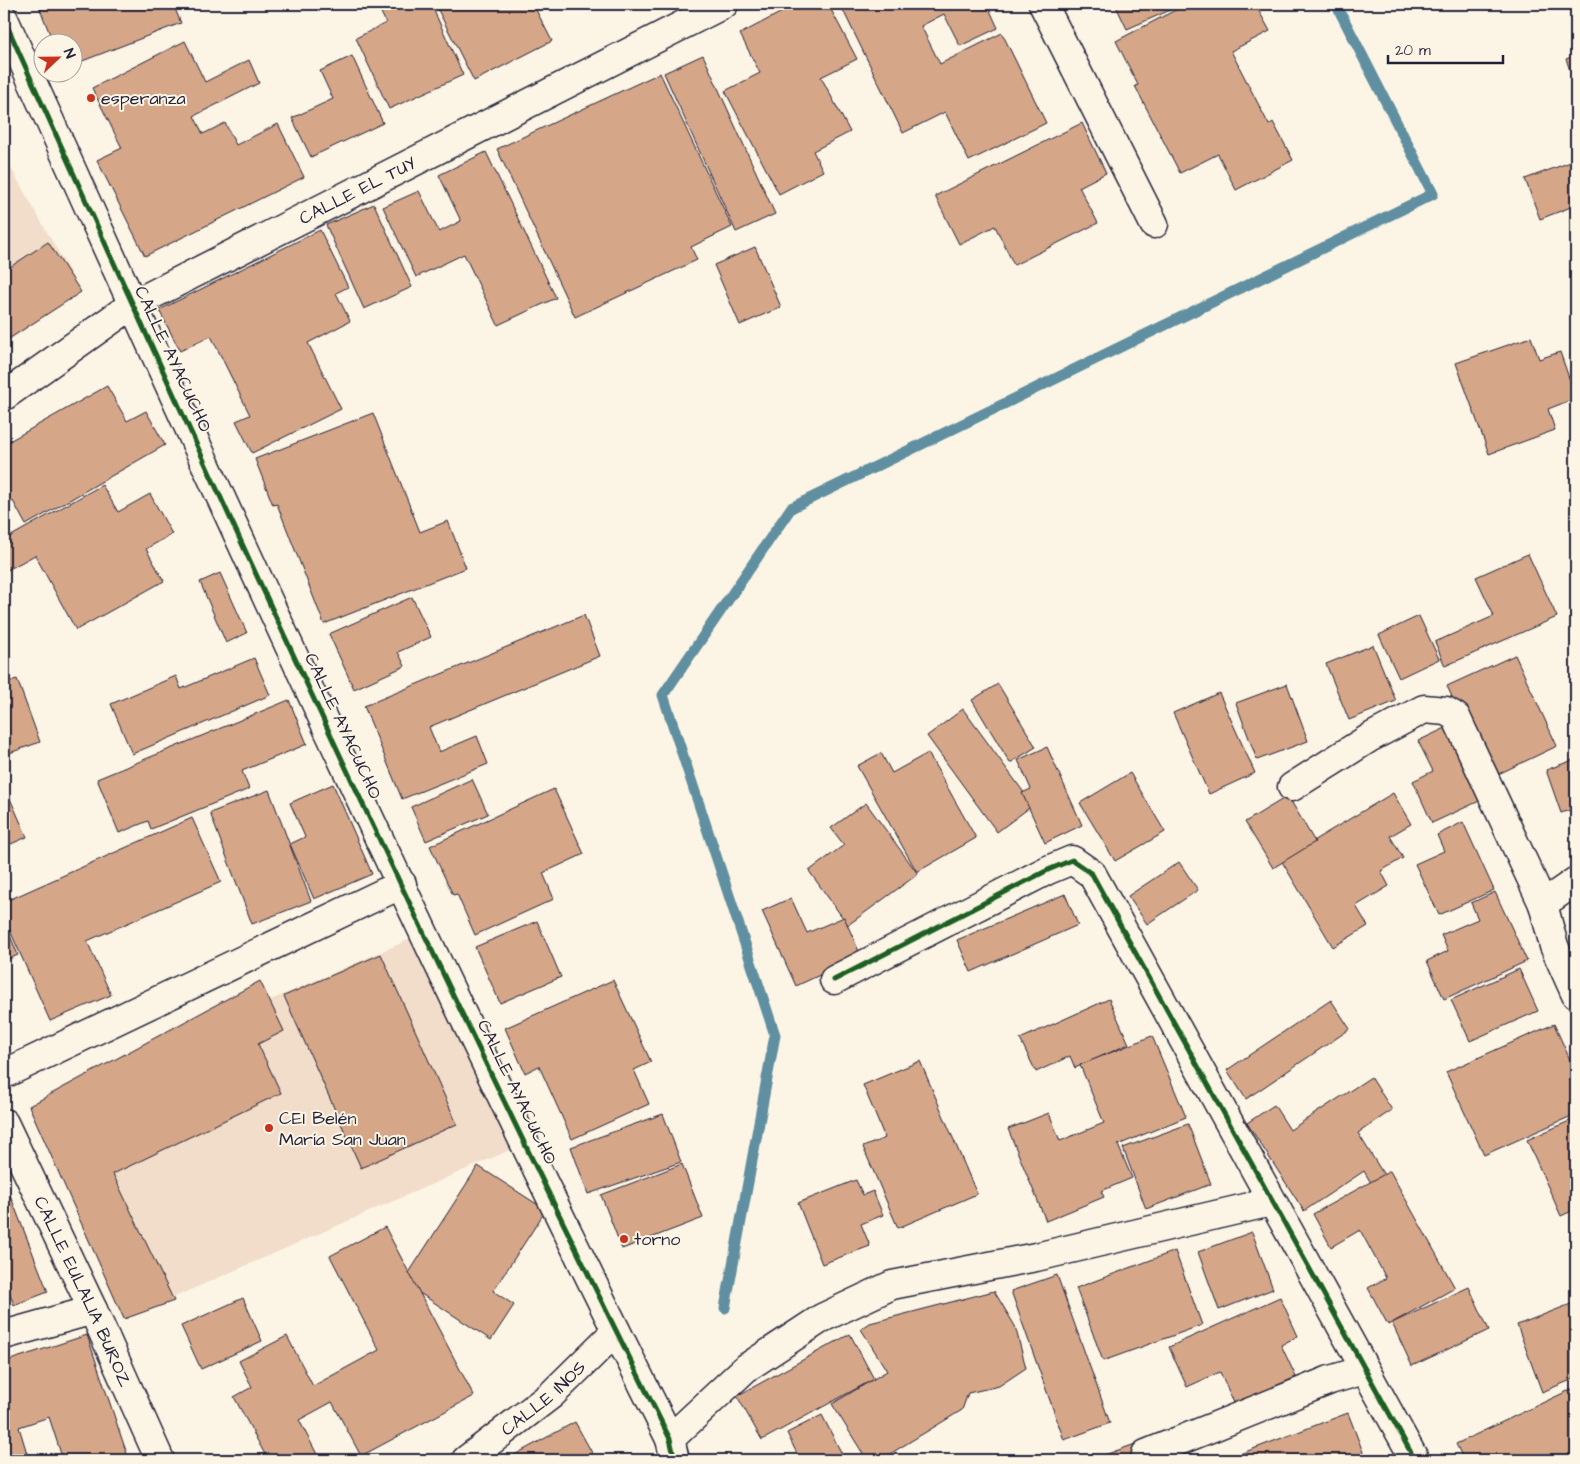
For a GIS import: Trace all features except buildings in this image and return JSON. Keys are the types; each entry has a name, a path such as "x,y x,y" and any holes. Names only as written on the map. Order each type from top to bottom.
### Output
{"street":[{"name":"CALLE EL TUY","path":"4,396 132,305 724,4"},
{"path":"1043,4 1154,224"},
{"name":"CALLE AYACUCHO","path":"4,19 132,305 402,884 673,1450"},
{"path":"1292,786 1371,736 1424,709 1446,711 1456,717 1543,904 1554,946 1576,995"},
{"path":"834,980 1048,870 1072,860 1092,874 1271,1202 1415,1460"},
{"path":"1543,904 1576,881"},
{"path":"4,1074 402,884"},
{"name":"CALLE EULALIA BUROZ","path":"4,1124 93,1310 160,1460"},
{"path":"694,1460 673,1450 746,1368 822,1318 892,1284 1036,1257 1271,1202"},
{"path":"4,1335 93,1310"},
{"name":"CALLE INOS","path":"466,1460 551,1395 616,1331"},
{"path":"1146,1454 1330,1380 1364,1370"}],"shaded area":[{"path":"4,156 81,292 4,344"},
{"name":"CEI Belén María San Juan","path":"415,937 510,1150 124,1319 29,1106"}],"waterway":[{"path":"725,1308 775,1035 663,695 791,508 1433,194 1336,4"}],"cycle path":[{"path":"4,19 247,555 497,1087 670,1439 675,1460"},
{"path":"834,980 1048,870 1072,860 1092,874 1415,1460"}],"place":[{"name":"esperanza","path":"91,98"},
{"name":"CEI Belén María San Juan","path":"269,1128"},
{"name":"torno","path":"624,1239"}]}
